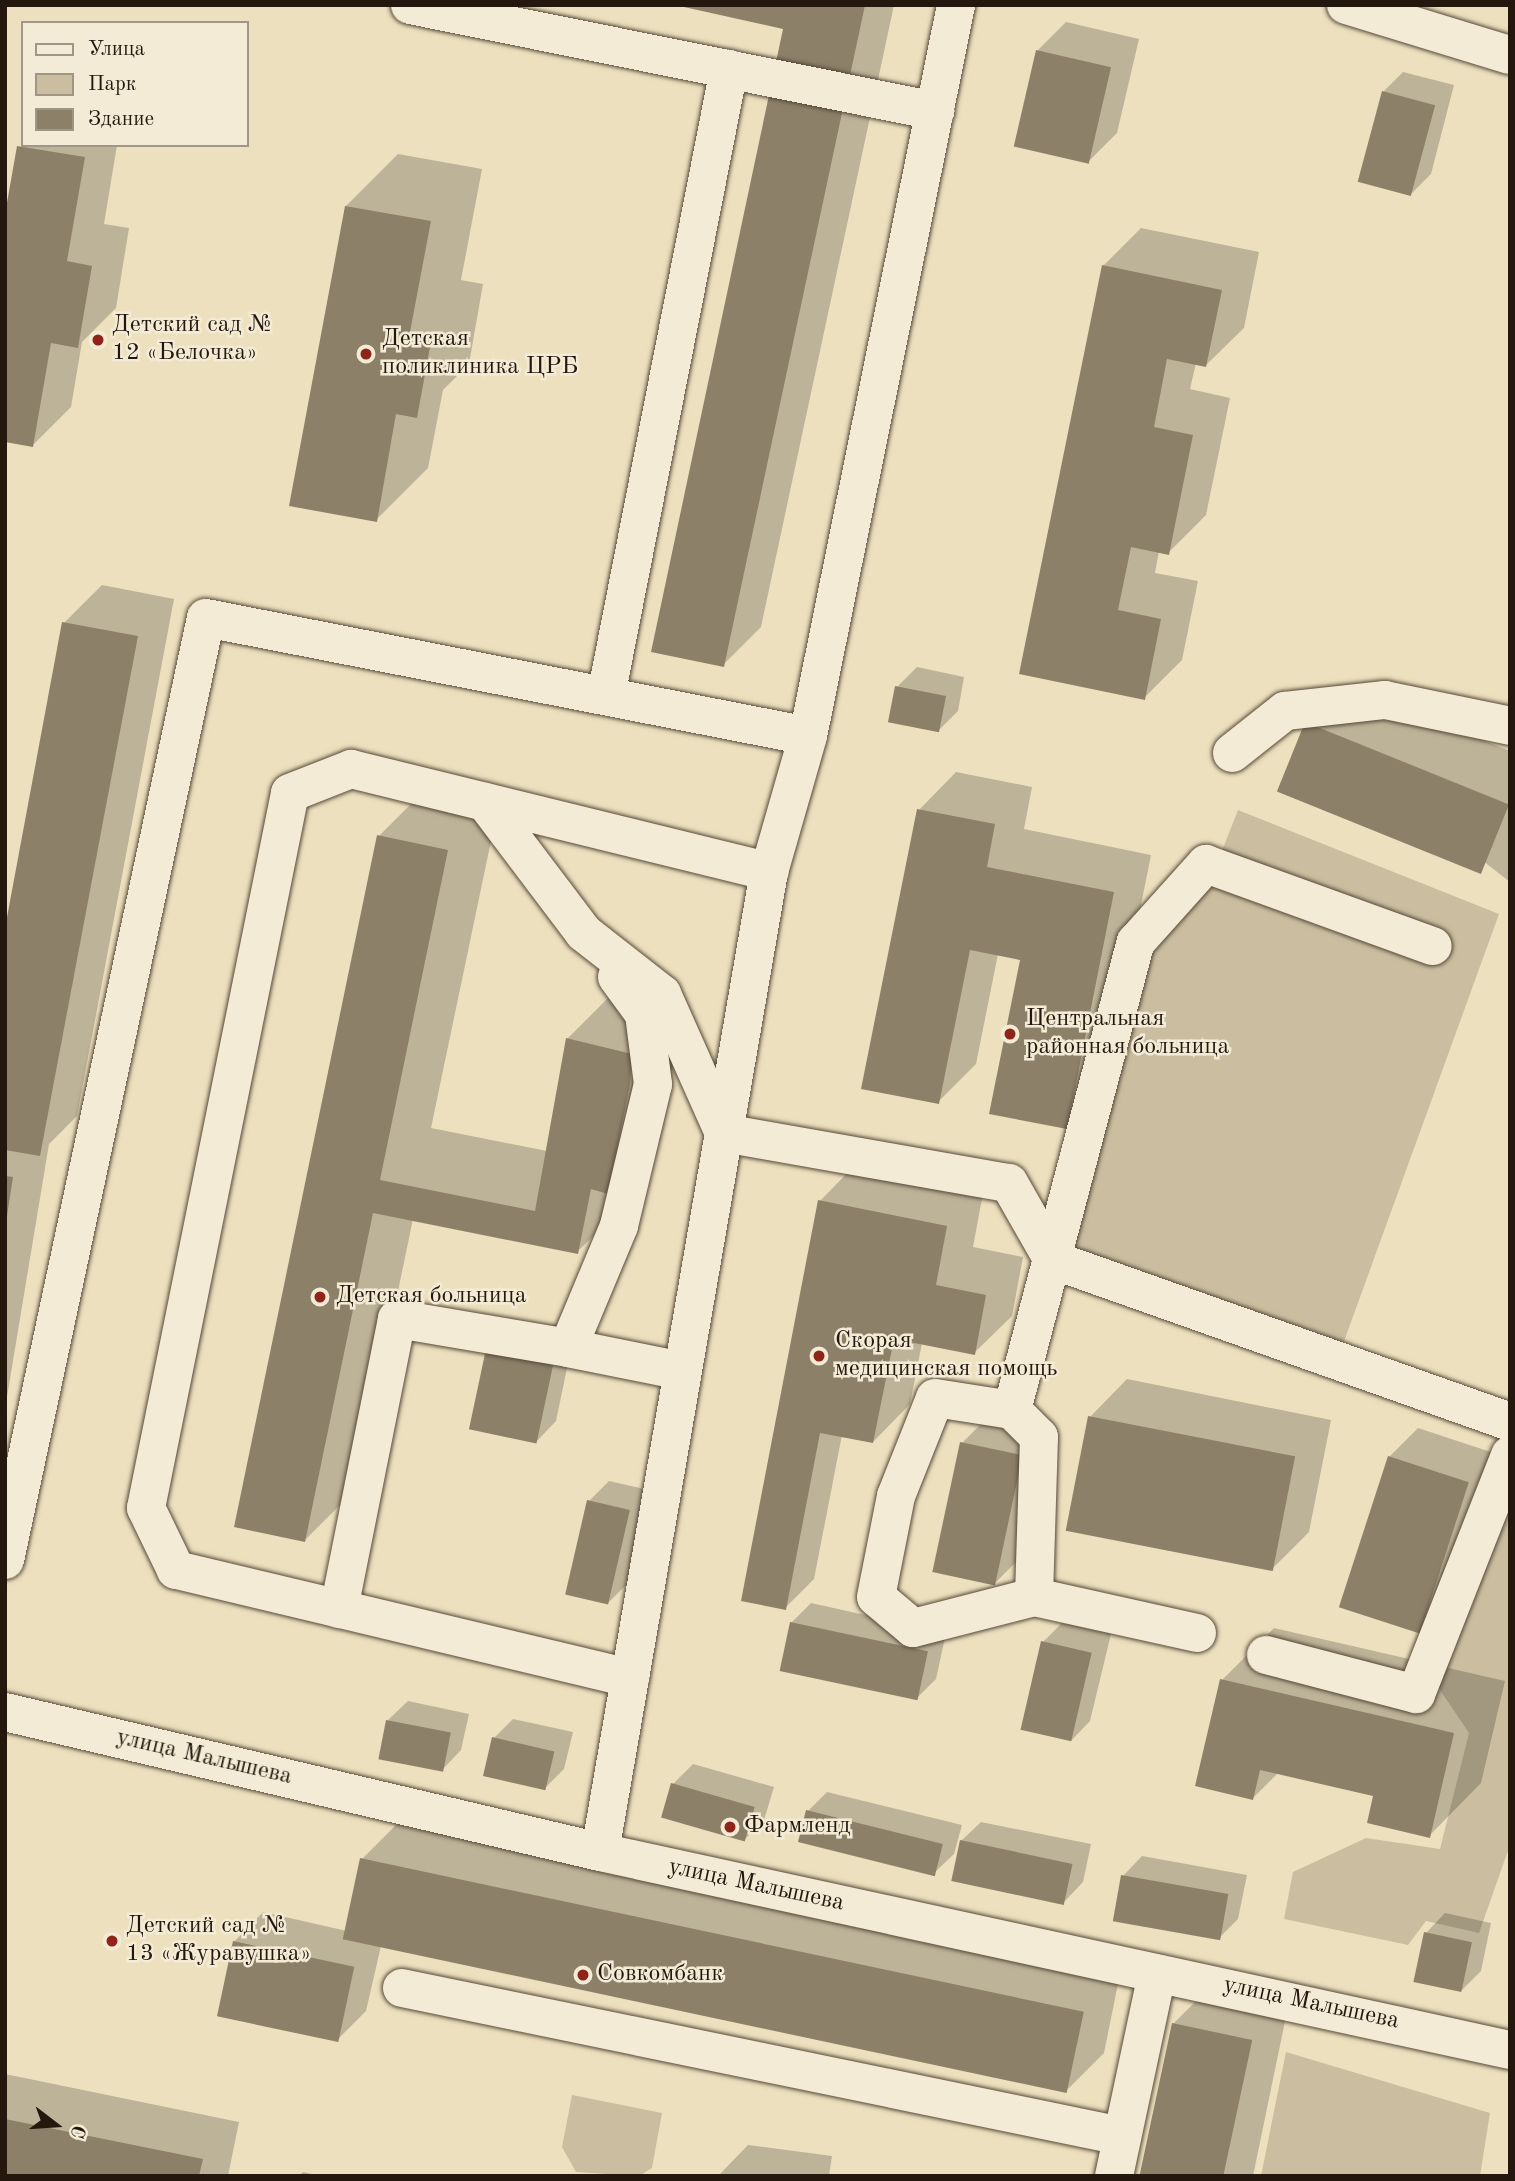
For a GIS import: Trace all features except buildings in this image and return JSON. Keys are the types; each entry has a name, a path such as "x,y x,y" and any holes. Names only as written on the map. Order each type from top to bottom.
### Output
{"street":[{"path":"410,5 934,111"},
{"path":"600,1852 769,872 808,736 956,5"},
{"path":"1346,5 1510,55"},
{"path":"606,696 729,69"},
{"path":"5,1560 206,618 808,736"},
{"path":"1232,753 1285,711 1385,700 1510,726"},
{"path":"629,1678 176,1570 146,1508 290,793 351,769 769,872"},
{"path":"485,802 643,1014 653,1084 619,1226 568,1348"},
{"path":"1012,1410 1136,942 1206,864 1433,946"},
{"path":"584,933 662,995 724,1133"},
{"path":"724,1133 1009,1183 1053,1260 1510,1422"},
{"path":"339,1609 397,1319 568,1348 682,1371"},
{"path":"1034,1597 1039,1437 1012,1410 935,1398 896,1496 876,1597 913,1628 1034,1597 1197,1633"},
{"path":"1266,1655 1416,1694 1510,1455"},
{"name":"улица Малышева","path":"5,1712 600,1852 1510,2050"},
{"path":"1114,2176 1157,1973"},
{"path":"402,1988 1122,2136"}],"green space":[{"path":"1238,810 1499,914 1342,1347 1068,1252 1142,955 1209,884"},
{"path":"1510,1487 1510,1845 1479,1933 1426,1921 1408,1945 1284,1919 1293,1872 1366,1838 1440,1849 1469,1733 1436,1684"},
{"path":"1286,2052 1490,2113 1480,2176 1261,2176"},
{"path":"572,2095 662,2113 652,2168 639,2176 576,2172 562,2147"}],"place":[{"name":"Детский сад № 12 «Белочка»","path":"98,340"},
{"name":"Детская поликлиника ЦРБ","path":"366,354"},
{"name":"Центральная районная больница","path":"1010,1034"},
{"name":"Детская больница","path":"320,1297"},
{"name":"Скорая медицинская помощь","path":"819,1356"},
{"name":"Фармленд","path":"730,1827"},
{"name":"Детский сад № 13 «Журавушка»","path":"112,1941"},
{"name":"Совкомбанк","path":"583,1975"}]}
